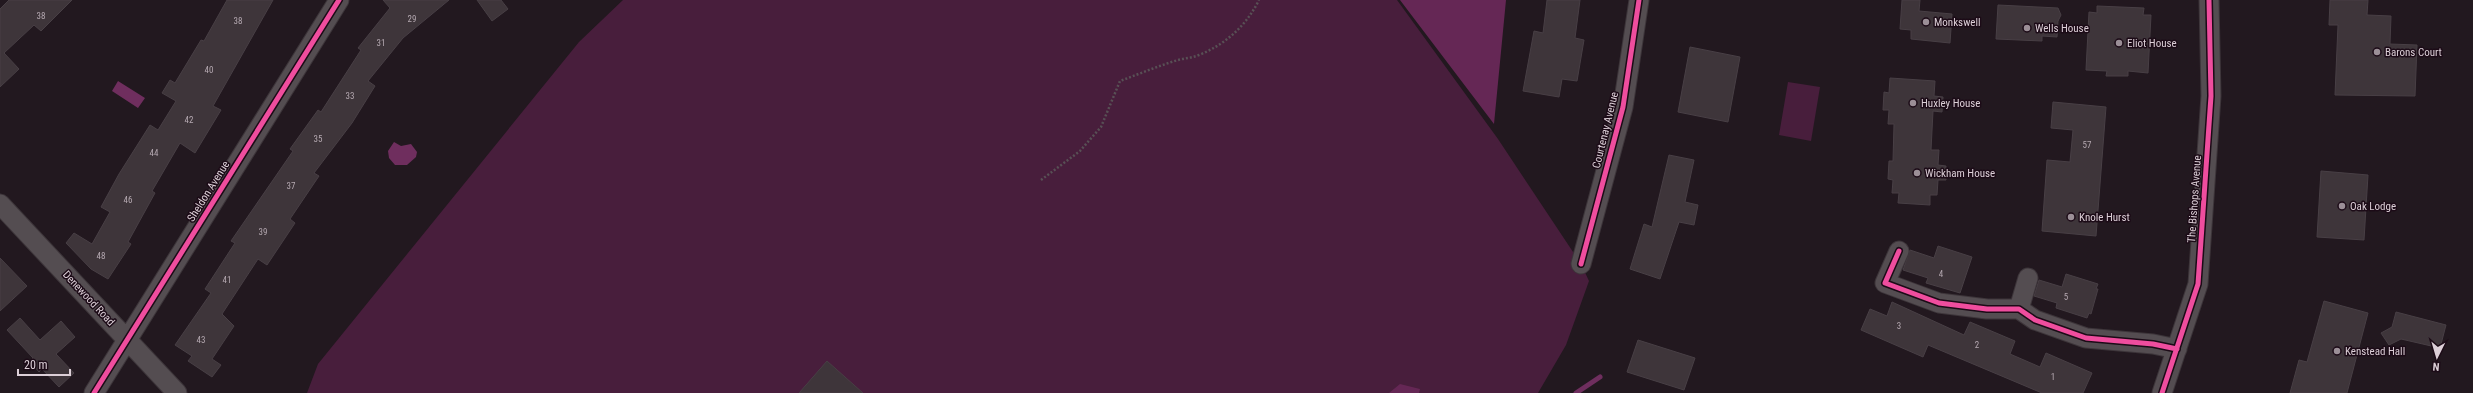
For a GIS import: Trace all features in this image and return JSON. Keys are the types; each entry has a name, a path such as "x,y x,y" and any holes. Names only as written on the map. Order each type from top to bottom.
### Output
{"street":[{"name":"Sheldon Avenue","path":"94,393 126,338 339,0"},
{"name":"Courtenay Avenue","path":"1581,264 1622,107 1640,0"},
{"name":"The Bishops Avenue","path":"2162,393 2198,284 2211,96 2209,0"},
{"name":"Denewood Road","path":"0,204 177,393"},
{"path":"1899,251 1885,283 1939,303 1988,309 2019,309 2035,320 2086,338 2153,344 2177,349"},
{"path":"2019,309 2028,278"}],"path":[{"path":"1041,180 1080,151 1102,127 1120,81 1178,60 1198,55 1221,43 1236,33 1250,18 1259,0"}],"shaded area":[{"path":"623,0 1397,0 1498,139 1581,264 1589,281 1566,345 1538,393 307,393 318,364 579,42"},
{"path":"1400,0 1506,0 1494,124"},
{"path":"118,81 145,98 138,108 112,91"},
{"path":"1788,82 1820,87 1811,141 1779,135"},
{"path":"394,142 401,146 411,144 417,152 416,157 407,165 395,165 389,158 388,151"},
{"path":"1400,384 1420,389 1419,393 1389,393"}],"building":[{"path":"9,0 72,0 41,31 34,25 4,53 19,69 0,87 0,9"},
{"path":"227,0 273,0 213,106 221,110 195,153 180,143 152,191 155,193 128,242 131,244 108,279 91,269 66,243 74,233 92,244 110,212 101,207 119,174 150,125 158,130 176,101 162,93 170,80 175,83 201,40 204,41"},
{"path":"383,0 449,0 403,38 368,81 375,86 352,123 314,173 319,176 290,219 295,223 267,265 258,259 222,314 234,326 212,359 221,365 212,377 188,361 192,356 175,345 211,293 205,289 235,243 231,241 293,151 290,149 318,110 321,112 361,50 358,48 390,8"},
{"path":"477,0 501,0 508,9 492,21"},
{"path":"1547,0 1580,0 1575,38 1584,40 1577,81 1562,79 1559,97 1523,91 1534,31 1543,33"},
{"name":"Monkswell","path":"1902,0 1920,0 1919,11 1952,14 1950,43 1911,39 1911,30 1900,29"},
{"name":"Barons Court","path":"2330,0 2368,0 2367,15 2391,16 2390,44 2417,45 2415,96 2335,95 2338,25 2329,25"},
{"name":"Wells House","path":"1998,5 2058,8 2061,15 2058,21 2057,37 2042,36 2042,41 1996,39"},
{"name":"Eliot House","path":"2097,6 2144,8 2143,15 2151,15 2148,73 2128,71 2128,76 2106,76 2107,71 2086,70 2089,12 2097,13"},
{"path":"1690,47 1740,57 1728,122 1678,112"},
{"path":"1890,78 1935,81 1934,96 1943,97 1942,112 1933,111 1931,150 1939,150 1938,165 1946,166 1946,180 1938,180 1937,195 1930,195 1930,205 1898,203 1899,193 1892,193 1893,180 1888,179 1889,161 1893,161 1894,124 1888,124 1889,110 1883,110 1884,92 1889,93"},
{"path":"2053,102 2106,107 2096,236 2042,231 2047,160 2070,162 2073,130 2051,128"},
{"path":"1669,155 1694,160 1685,202 1698,205 1694,225 1679,222 1660,279 1630,269 1644,224 1652,227"},
{"name":"Oak Lodge","path":"2321,171 2368,175 2364,240 2317,237"},
{"path":"1938,246 1972,257 1960,293 1926,283 1928,278 1903,270 1910,250 1934,258"},
{"path":"0,258 27,286 0,311"},
{"path":"2066,274 2098,284 2091,314 2089,313 2087,318 2056,308 2057,303 2034,296 2039,280 2062,287"},
{"name":"Kenstead Hall","path":"2324,301 2368,313 2347,393 2290,393 2299,360 2307,362"},
{"path":"1892,302 1964,335 1970,322 2015,341 2010,354 2040,367 2046,353 2092,373 2083,393 2042,393 1928,345 1923,357 1861,330 1870,309 1887,316"},
{"path":"2396,312 2446,325 2440,348 2401,339 2389,345 2381,333 2392,327"},
{"path":"20,318 40,340 61,321 75,337 56,354 74,373 59,387 42,369 39,372 30,361 33,358 7,330"},
{"path":"1638,340 1695,358 1684,390 1627,372"},
{"path":"827,361 863,393 799,393"}],"waterway":[{"path":"1576,393 1600,377"}],"cycle path":[{"path":"94,393 339,0"},
{"path":"1581,264 1623,107 1639,0"},
{"path":"2162,393 2198,284 2211,96 2209,0"},
{"path":"1899,251 1885,283 1939,303 1987,309 2019,309 2035,320 2086,338 2153,344 2177,349"}],"place":[{"name":"Monkswell","path":"1926,22"},
{"name":"Wells House","path":"2027,28"},
{"name":"Eliot House","path":"2119,43"},
{"name":"Barons Court","path":"2377,52"},
{"name":"Huxley House","path":"1913,103"},
{"name":"Wickham House","path":"1917,173"},
{"name":"Oak Lodge","path":"2342,206"},
{"name":"Knole Hurst","path":"2071,217"},
{"name":"Kenstead Hall","path":"2337,351"}]}
